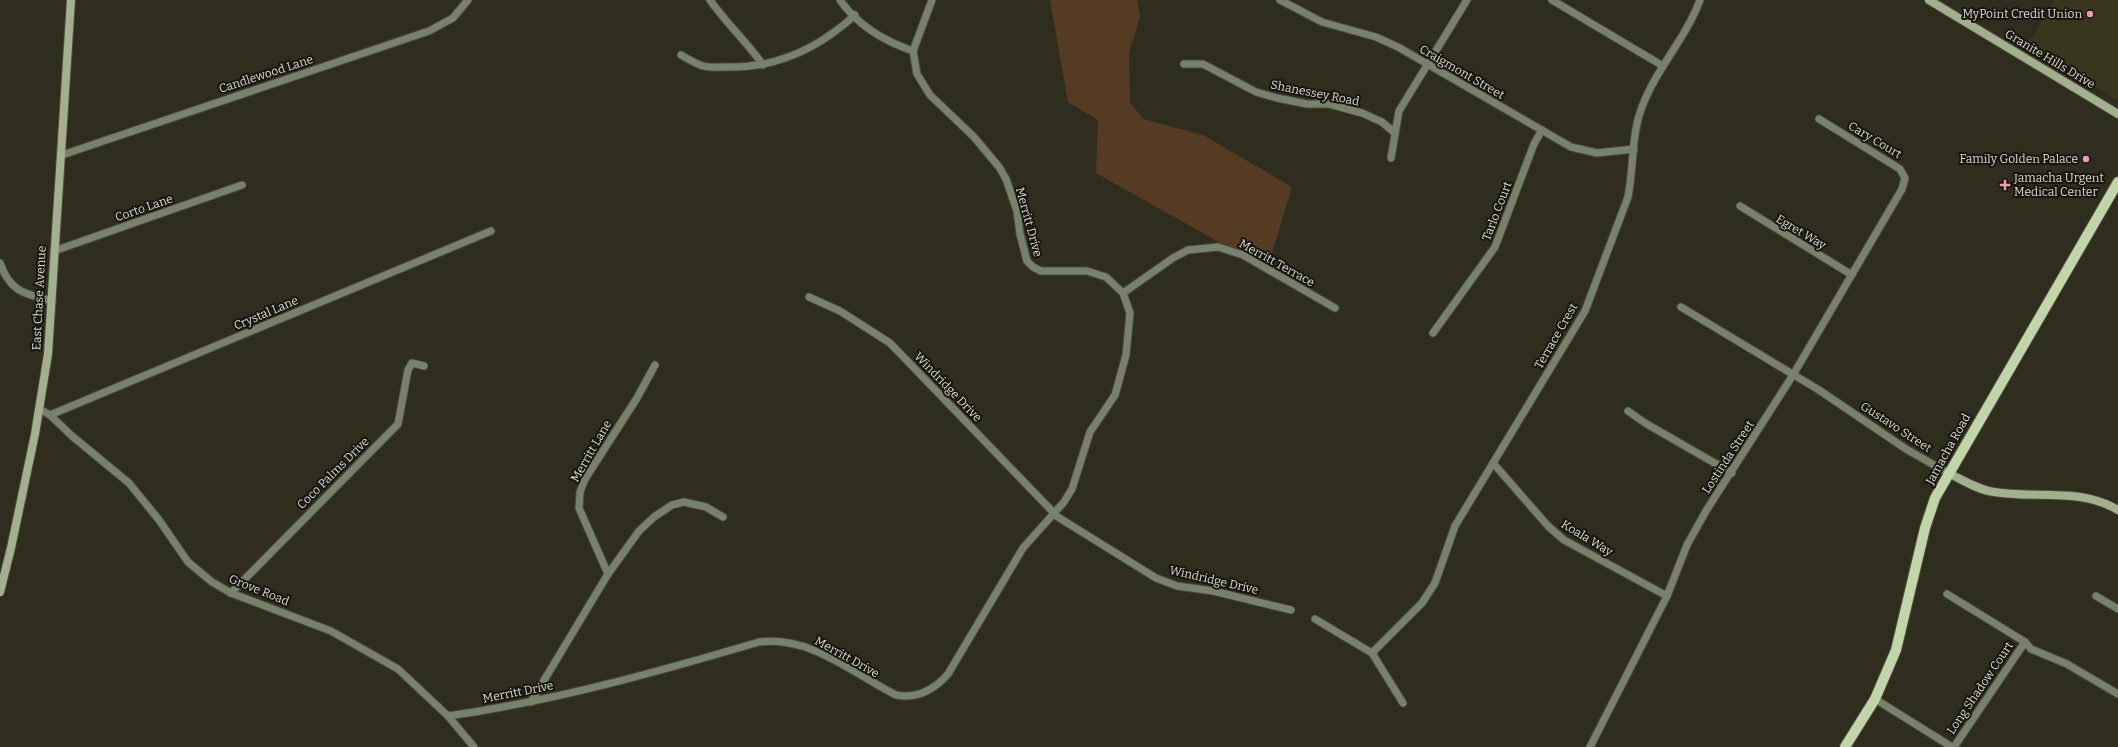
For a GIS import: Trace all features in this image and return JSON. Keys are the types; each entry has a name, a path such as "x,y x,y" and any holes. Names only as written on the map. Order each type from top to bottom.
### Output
{"main road":[{"name":"East Chase Avenue","path":"0,592 11,548 39,409 48,354 71,0"},
{"name":"Granite Hills Drive","path":"1929,0 2118,114"},
{"name":"Jamacha Road","path":"1845,747 1875,700 1896,650 1925,528 1936,498 1948,473 2118,182"},
{"name":"Gustavo Street","path":"1948,473 1989,491 2068,495 2109,505 2118,510"}],"street":[{"name":"Candlewood Lane","path":"62,155 429,31 453,18 468,0"},
{"path":"710,0 730,27 750,46 763,65"},
{"path":"840,0 868,30 891,43 913,51 932,0"},
{"name":"Craigmont Street","path":"1280,0 1322,22 1363,33 1386,42 1571,147 1597,153 1634,149"},
{"path":"1391,158 1399,111 1468,0"},
{"path":"1552,0 1663,66"},
{"name":"Terrace Crest","path":"1372,653 1422,603 1436,583 1455,526 1585,312 1628,197 1632,179 1636,129 1641,108 1663,66 1692,20 1700,0"},
{"path":"681,55 704,66 741,67 763,65 804,52 836,33 854,16"},
{"name":"Merritt Drive","path":"448,716 531,702 640,676 759,642 772,641 793,643 809,647 840,663 896,696 904,697 920,695 938,685 948,674 1023,548 1064,502 1072,489 1090,432 1115,396 1126,355 1130,313 1124,293 1112,281 1093,272 1080,270 1041,271 1030,265 1026,258 1020,234 1017,211 1006,179 974,137 925,88 915,66 913,51"},
{"name":"Shanessey Road","path":"1184,64 1203,64 1256,92 1277,98 1307,104 1329,104 1362,113 1382,122 1395,133"},
{"name":"Cary Court","path":"1819,120 1900,168 1905,178 1902,189"},
{"name":"Tarlo Court","path":"1433,333 1495,247 1534,144 1542,130"},
{"name":"Corto Lane","path":"54,251 242,185"},
{"name":"Lostinda Street","path":"1590,747 1667,596 1687,545 1706,511 1732,473 1793,375 1902,189"},
{"name":"Egret Way","path":"1740,206 1852,275"},
{"name":"Crystal Lane","path":"50,415 491,231"},
{"name":"Merritt Terrace","path":"1124,293 1173,258 1188,250 1218,247 1243,255 1335,308"},
{"path":"0,263 10,282 17,290 52,301"},
{"name":"Windridge Drive","path":"809,297 840,312 890,343 1054,514 1156,578 1178,586 1213,591 1291,610"},
{"name":"Gustavo Street","path":"1681,307 1819,390 1906,449 1948,473"},
{"name":"Coco Palms Drive","path":"231,593 398,424 408,370 412,363 424,366"},
{"name":"Merritt Lane","path":"608,574 579,508 580,492 585,479 637,398 655,365"},
{"name":"Grove Road","path":"39,409 50,415 140,495 188,562 212,582 231,593 292,615 356,644 398,669 448,716 474,747"},
{"path":"1628,411 1645,423 1732,473"},
{"name":"Koala Way","path":"1493,463 1548,526 1564,540 1667,596"},
{"path":"531,702 608,574 639,531 654,517 672,505 684,502 706,506 723,517"},
{"path":"1946,594 2025,642 2032,649 2067,664 2118,694"},
{"path":"2096,596 2118,610"},
{"path":"1315,619 1372,653 1403,703"},
{"name":"Long Shadow Court","path":"1953,747 2025,642"},
{"path":"1875,700 1953,747"}],"shaded area":[{"path":"1050,0 1137,0 1140,17 1129,53 1130,102 1143,119 1203,135 1292,187 1267,269 1096,173 1098,120 1068,102"},
{"path":"2055,0 2118,0 2118,101 2027,45"}],"place":[{"name":"MyPoint Credit Union","path":"2090,14"},
{"name":"Family Golden Palace","path":"2086,159"},
{"name":"Jamacha Urgent Medical Center","path":"2005,185"}]}
